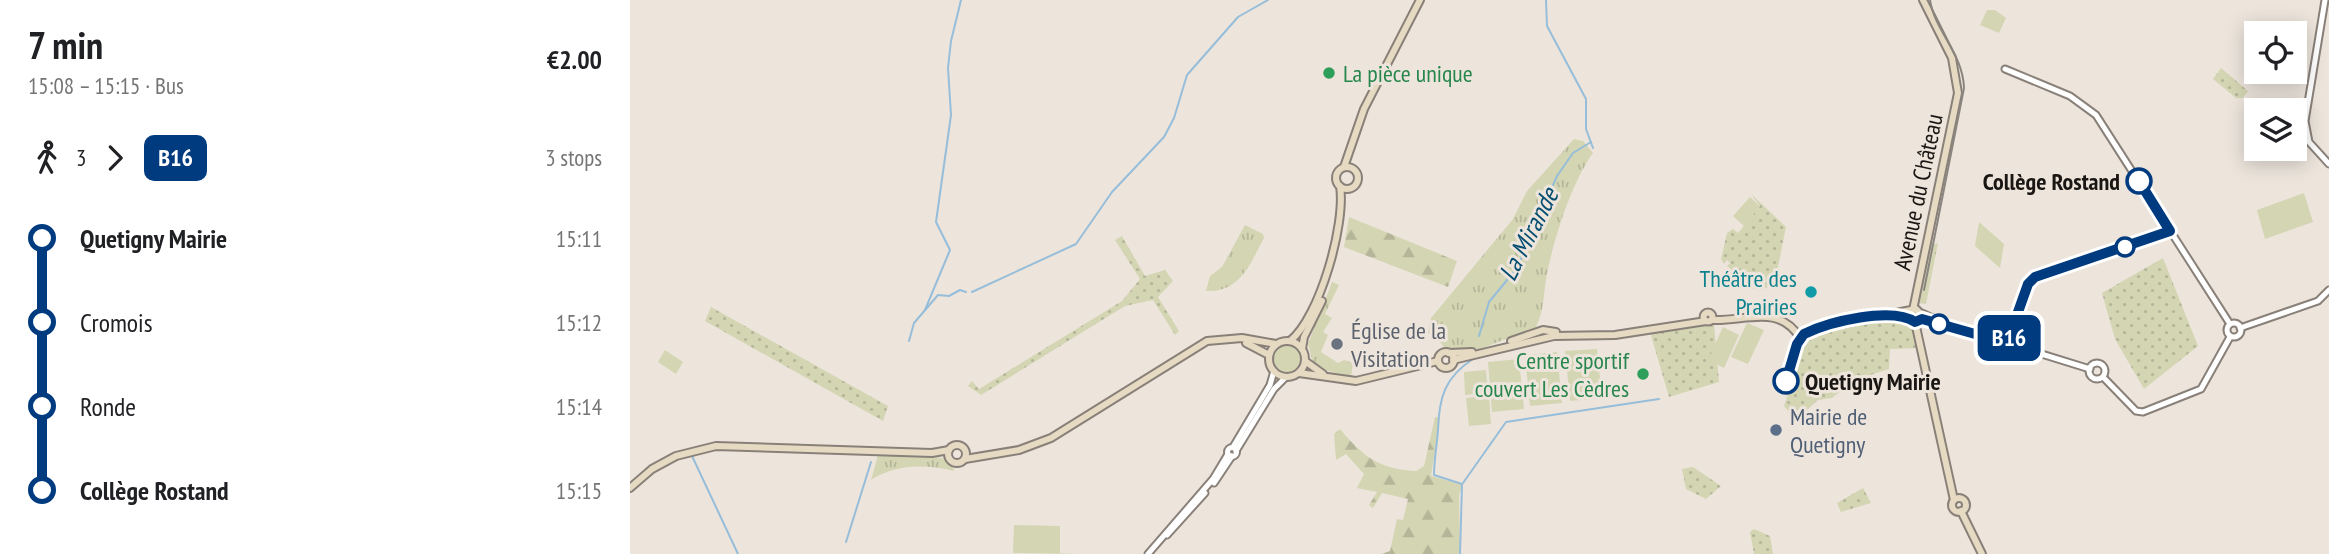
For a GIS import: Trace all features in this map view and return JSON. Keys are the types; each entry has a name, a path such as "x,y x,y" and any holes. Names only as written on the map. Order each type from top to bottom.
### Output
{"main road":[{"path":"1339,209 1349,188 1357,180 1348,168 1352,144 1364,109 1420,0"},
{"name":"Avenue du Château","path":"1923,1 1952,58 1958,82 1922,268 1917,315 1951,488 1956,499 1953,509 1961,511 1982,554"},
{"path":"1299,373 1305,361 1302,349 1304,337 1326,290 1339,209 1340,186 1336,175 1348,168"},
{"path":"1340,186 1349,188"},
{"path":"630,488 670,459 687,452 716,446 949,454 958,463 965,459 1020,450 1051,438 1191,349 1224,339 1276,344 1290,341 1300,332 1317,302 1332,251"},
{"path":"1440,364 1442,353 1451,356 1481,351 1542,330 1550,334 1627,334 1761,311 1788,320 1802,336"},
{"path":"1802,336 1893,313 1917,315"},
{"path":"1707,319 1758,315 1788,324 1802,336"},
{"path":"1224,339 1248,343 1269,355 1274,371 1286,377 1299,373 1356,381 1418,367 1440,364 1448,367 1451,356"},
{"path":"1290,341 1302,349"},
{"path":"1269,355 1276,344"},
{"path":"1305,361 1332,378"},
{"path":"949,454 958,445 966,451 987,455"},
{"path":"965,459 966,451"}],"street":[{"path":"2325,0 2305,121 2309,142 2329,164"},
{"path":"2005,69 2070,96 2096,115 2230,324"},
{"path":"2240,328 2318,300 2329,290"},
{"path":"1917,315 2090,369 2094,378 2103,377"},
{"path":"2230,324 2237,324 2240,328"},
{"path":"2230,324 2227,331 2230,337"},
{"path":"2230,337 2238,336 2240,328"},
{"path":"2090,369 2095,364 2102,365 2103,377 2135,410 2143,412 2201,389 2230,337"},
{"path":"1232,452 1274,371"},
{"path":"1150,554 1213,479 1274,389 1286,377"}],"green space":[{"path":"1987,10 1995,10 2006,18 1999,33 1980,25"},
{"path":"2221,68 2248,91 2243,98 2236,98 2213,79"},
{"path":"1574,139 1583,141 1593,153 1578,179 1559,228 1536,327 1478,350 1446,350 1438,339 1428,333 1431,318 1513,219 1527,191"},
{"path":"2304,193 2313,222 2265,239 2257,210"},
{"path":"1751,194 1786,227 1775,282 1763,289 1743,283 1727,266 1730,263 1727,260 1724,264 1721,259 1727,233 1733,229 1738,233 1760,206"},
{"path":"1750,197 1760,206 1744,226 1733,216"},
{"path":"1349,217 1457,261 1448,287 1344,247"},
{"path":"1979,222 2004,244 2000,268 1975,246"},
{"path":"1245,225 1263,234 1264,238 1248,267 1236,282 1218,290 1206,291 1210,276 1222,267"},
{"path":"1122,236 1145,276 1165,270 1173,281 1158,297 1179,331 1175,335 1153,300 1125,306 981,395 968,386 972,381 979,389 1122,301 1140,279 1115,240"},
{"path":"1938,243 1926,304 1919,303 1929,246"},
{"path":"2163,258 2198,346 2144,389 2115,339 2102,293"},
{"path":"1332,282 1339,285 1325,314 1332,318 1323,332 1328,335 1321,352 1338,363 1344,360 1353,363 1351,377 1328,371 1313,363 1308,344"},
{"path":"711,307 888,406 883,421 705,321"},
{"path":"1885,318 1903,321 1914,329 1919,348 1890,349 1889,369 1861,378 1862,390 1850,386 1832,398 1818,400 1798,418 1793,417 1784,406 1807,338"},
{"path":"1714,323 1719,382 1669,397 1650,332"},
{"path":"1747,323 1764,330 1748,364 1731,357"},
{"path":"1723,327 1739,335 1724,368 1708,360"},
{"path":"1287,343 1298,348 1303,359 1298,370 1287,375 1276,370 1271,359 1276,348"},
{"path":"1597,349 1602,398 1570,401 1565,351"},
{"path":"665,350 683,362 676,374 658,362"},
{"path":"1557,352 1562,403 1530,406 1525,355"},
{"path":"1519,359 1524,409 1492,412 1488,362"},
{"path":"1486,370 1488,393 1465,395 1464,372"},
{"path":"1489,395 1491,424 1469,426 1466,398"},
{"path":"1435,417 1440,418 1431,476 1463,485 1459,494 1460,554 1381,554 1390,551 1397,519 1403,520 1408,499 1382,493 1373,508 1369,505 1377,492 1357,488 1364,474 1346,454 1336,460 1334,434 1340,429 1364,454 1381,464 1416,471 1424,466"},
{"path":"923,454 946,459 952,463 954,471 932,467 901,468 871,480 878,455"},
{"path":"1693,467 1721,486 1706,499 1686,489 1682,469"},
{"path":"1863,488 1871,503 1841,512 1837,503"},
{"path":"1014,525 1060,526 1060,553 1078,554 1013,553"},
{"path":"1754,529 1770,536 1773,554 1754,554 1750,532"}],"waterway":[{"path":"925,310 950,250 936,222 951,115 948,68 951,41 961,0"},
{"path":"972,292 1076,244 1112,192 1164,137 1174,118 1187,75 1238,17 1268,0"},
{"path":"1546,0 1547,26 1586,99 1586,129 1593,148"},
{"name":"La Mirande","path":"1479,336 1489,302 1517,268 1557,176 1573,153 1591,142"},
{"path":"909,341 914,323 938,295 949,296 960,290 966,292"},
{"name":"La Mirande","path":"1460,554 1462,484 1434,475 1434,463 1440,408 1445,389 1456,373 1473,359"},
{"path":"1463,483 1506,422 1659,399"},
{"path":"692,456 738,554"},
{"path":"846,542 871,462"}],"tram line":[{"path":"1924,290 1964,88 1959,64 1937,22 1930,0"}],"bus line":[{"name":"B16","path":"1786,381 1797,344 1804,334 1882,314 1893,313 1911,318 1915,322 1922,319 2007,343 2028,284 2035,277 2170,231 2139,181"}],"place":[{"name":"La pièce unique","path":"1329,73"},
{"name":"Collège Rostand","path":"2139,181"},
{"name":"Théâtre des Prairies","path":"1811,292"},
{"name":"Église de la Visitation","path":"1337,344"},
{"name":"Centre sportif couvert Les Cèdres","path":"1643,374"},
{"name":"Quetigny Mairie","path":"1786,381"},
{"name":"Mairie de Quetigny","path":"1776,430"}]}
